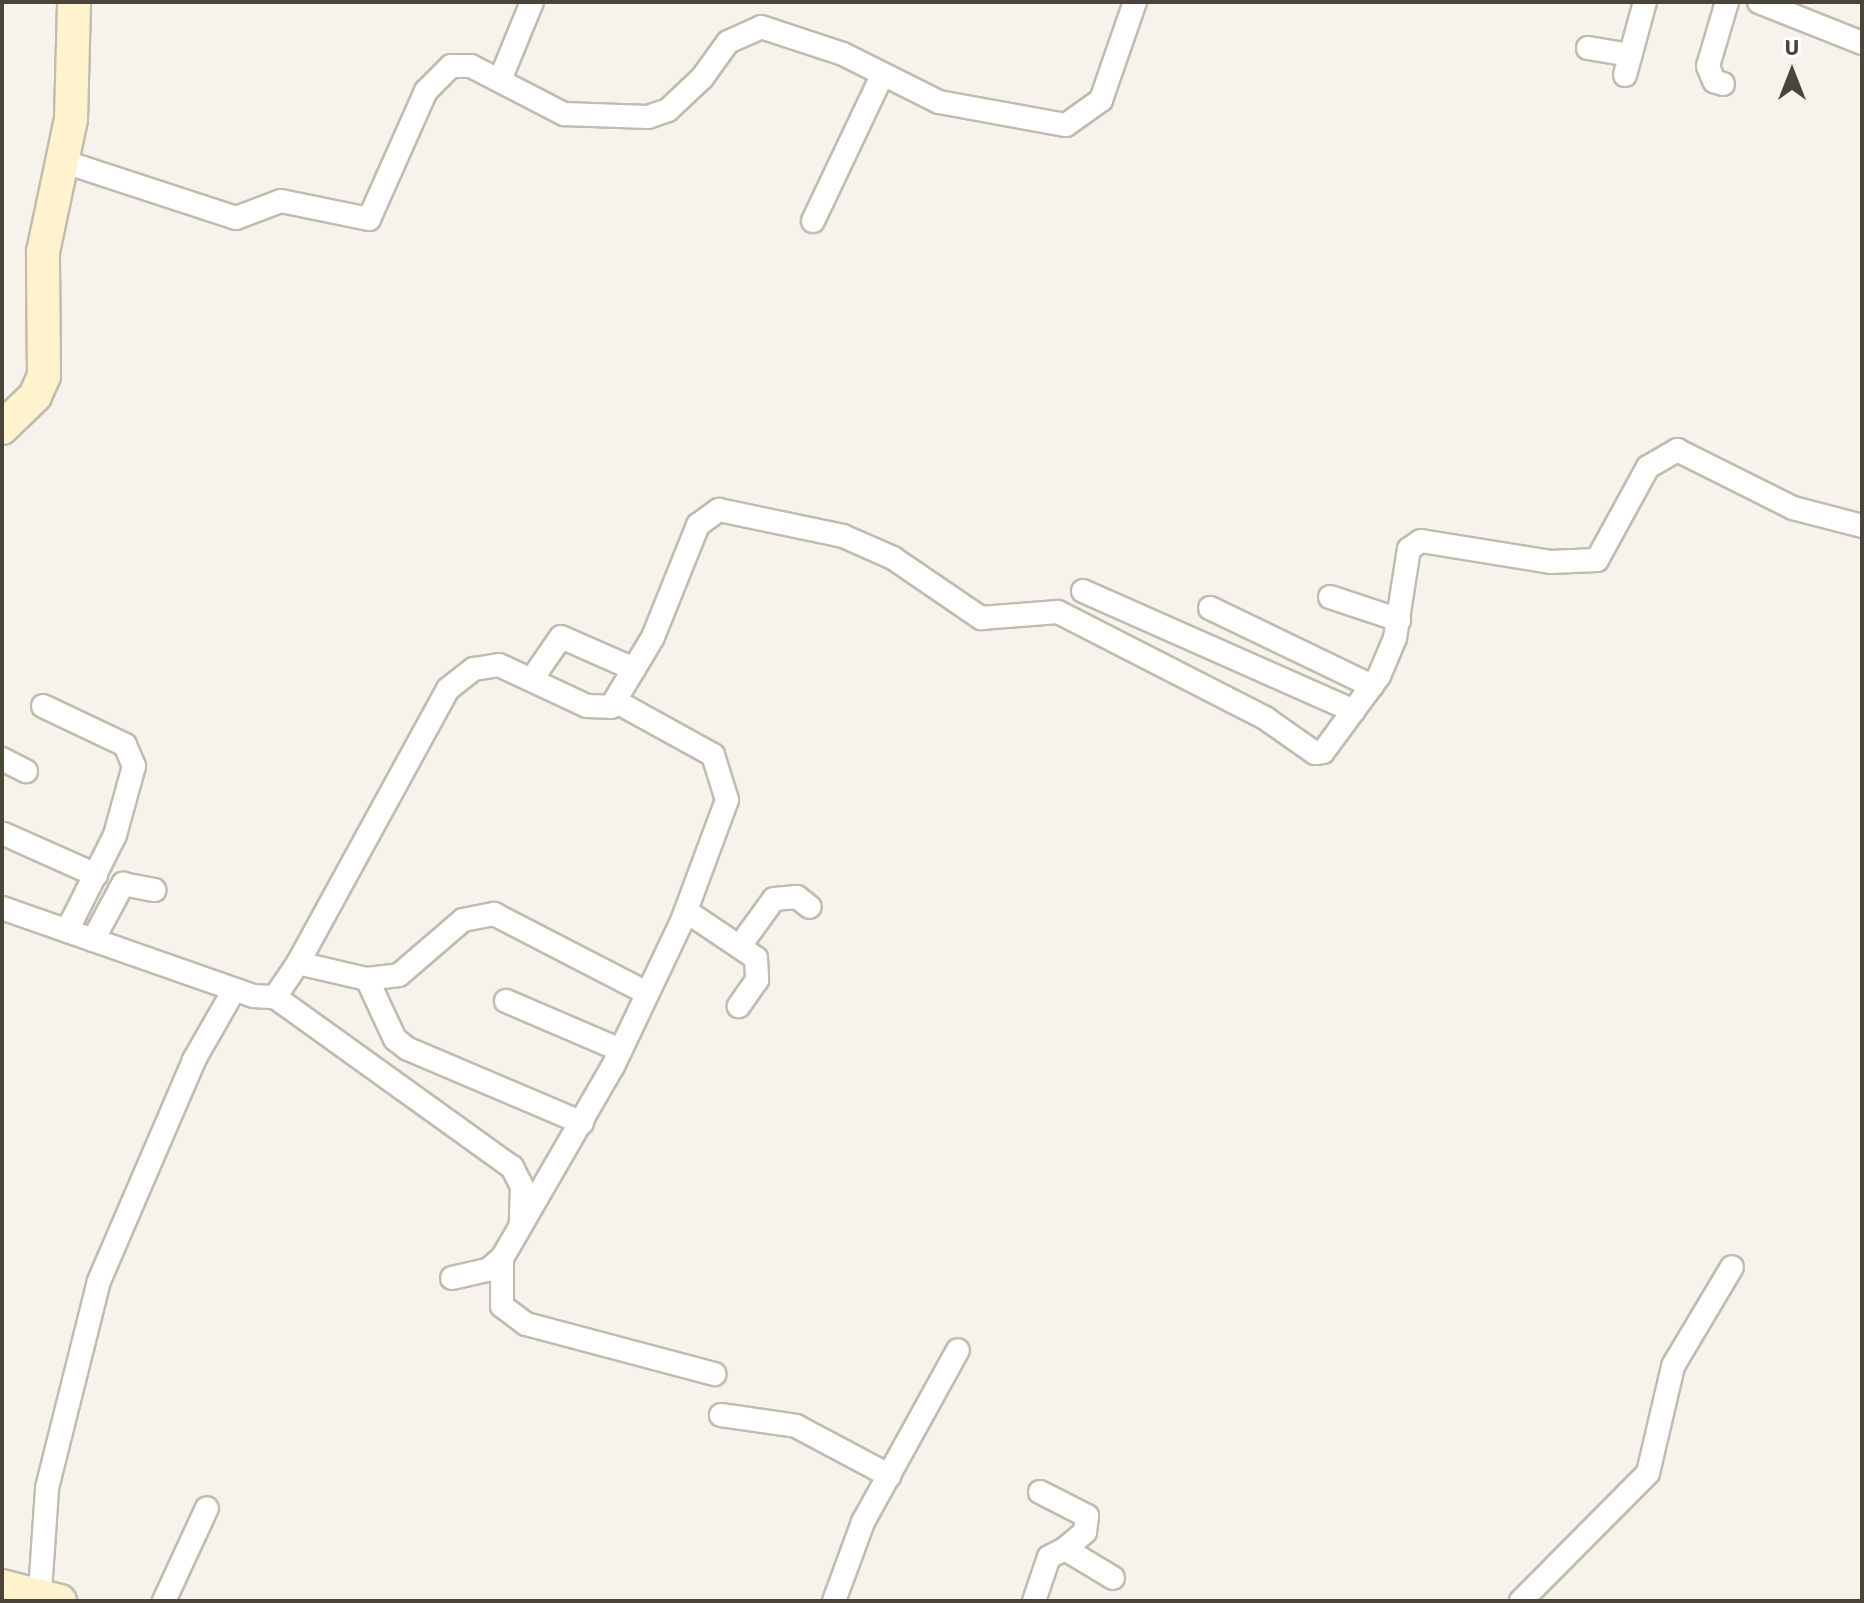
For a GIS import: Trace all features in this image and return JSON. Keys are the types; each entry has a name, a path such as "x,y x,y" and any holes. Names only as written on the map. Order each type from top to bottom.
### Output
{"street":[{"path":"2,428 44,376 43,252 65,162 74,2"},
{"path":"500,80 532,2"},
{"path":"65,162 236,218 281,201 369,219 426,91 442,73 458,64 500,80 564,114 648,117 668,110 702,78 728,42 770,27 939,102 1066,125 1101,100 1135,2"},
{"path":"1588,48 1628,65 1645,2"},
{"path":"1723,84 1714,81 1708,66 1727,2"},
{"path":"1759,2 1862,43"},
{"path":"813,221 882,76"},
{"path":"617,702 698,525 719,510 843,536 893,558 981,618 1058,612 1265,718 1315,753 1354,711 1372,686 1399,620 1415,544 1429,540 1550,562 1597,560 1648,467 1667,452 1690,453 1793,508 1862,526"},
{"path":"1083,591 1354,711"},
{"path":"1330,597 1399,620"},
{"path":"1210,608 1372,686"},
{"path":"534,676 561,637 634,669"},
{"path":"275,997 298,963 448,689 486,665 534,676 587,706 617,702 713,755 722,770 727,800 686,911 647,993 582,1123 502,1258 488,1270 452,1278"},
{"path":"43,706 130,752 134,766 115,835 67,931"},
{"path":"2,759 26,771"},
{"path":"4,834 96,875"},
{"path":"93,940 123,884 154,890"},
{"path":"742,943 774,899 797,897 810,907"},
{"path":"2,908 234,990 275,997 512,1167 525,1210 520,1226"},
{"path":"686,911 742,943 759,968 739,1006"},
{"path":"298,963 367,979 399,975 463,920 494,914 647,993"},
{"path":"367,979 395,1039 408,1049 582,1123"},
{"path":"2,1586 50,1596 45,1500 99,1281 194,1060 234,990"},
{"path":"506,1001 618,1049"},
{"path":"502,1258 502,1306 526,1324 714,1374"},
{"path":"1521,1601 1648,1473 1673,1366 1732,1267"},
{"path":"834,1601 890,1476 958,1350"},
{"path":"721,1415 796,1426 890,1476"},
{"path":"1034,1601 1049,1557 1065,1549 1085,1532 1087,1516 1040,1492"},
{"path":"164,1601 207,1508"},
{"path":"1065,1549 1113,1578"}]}
